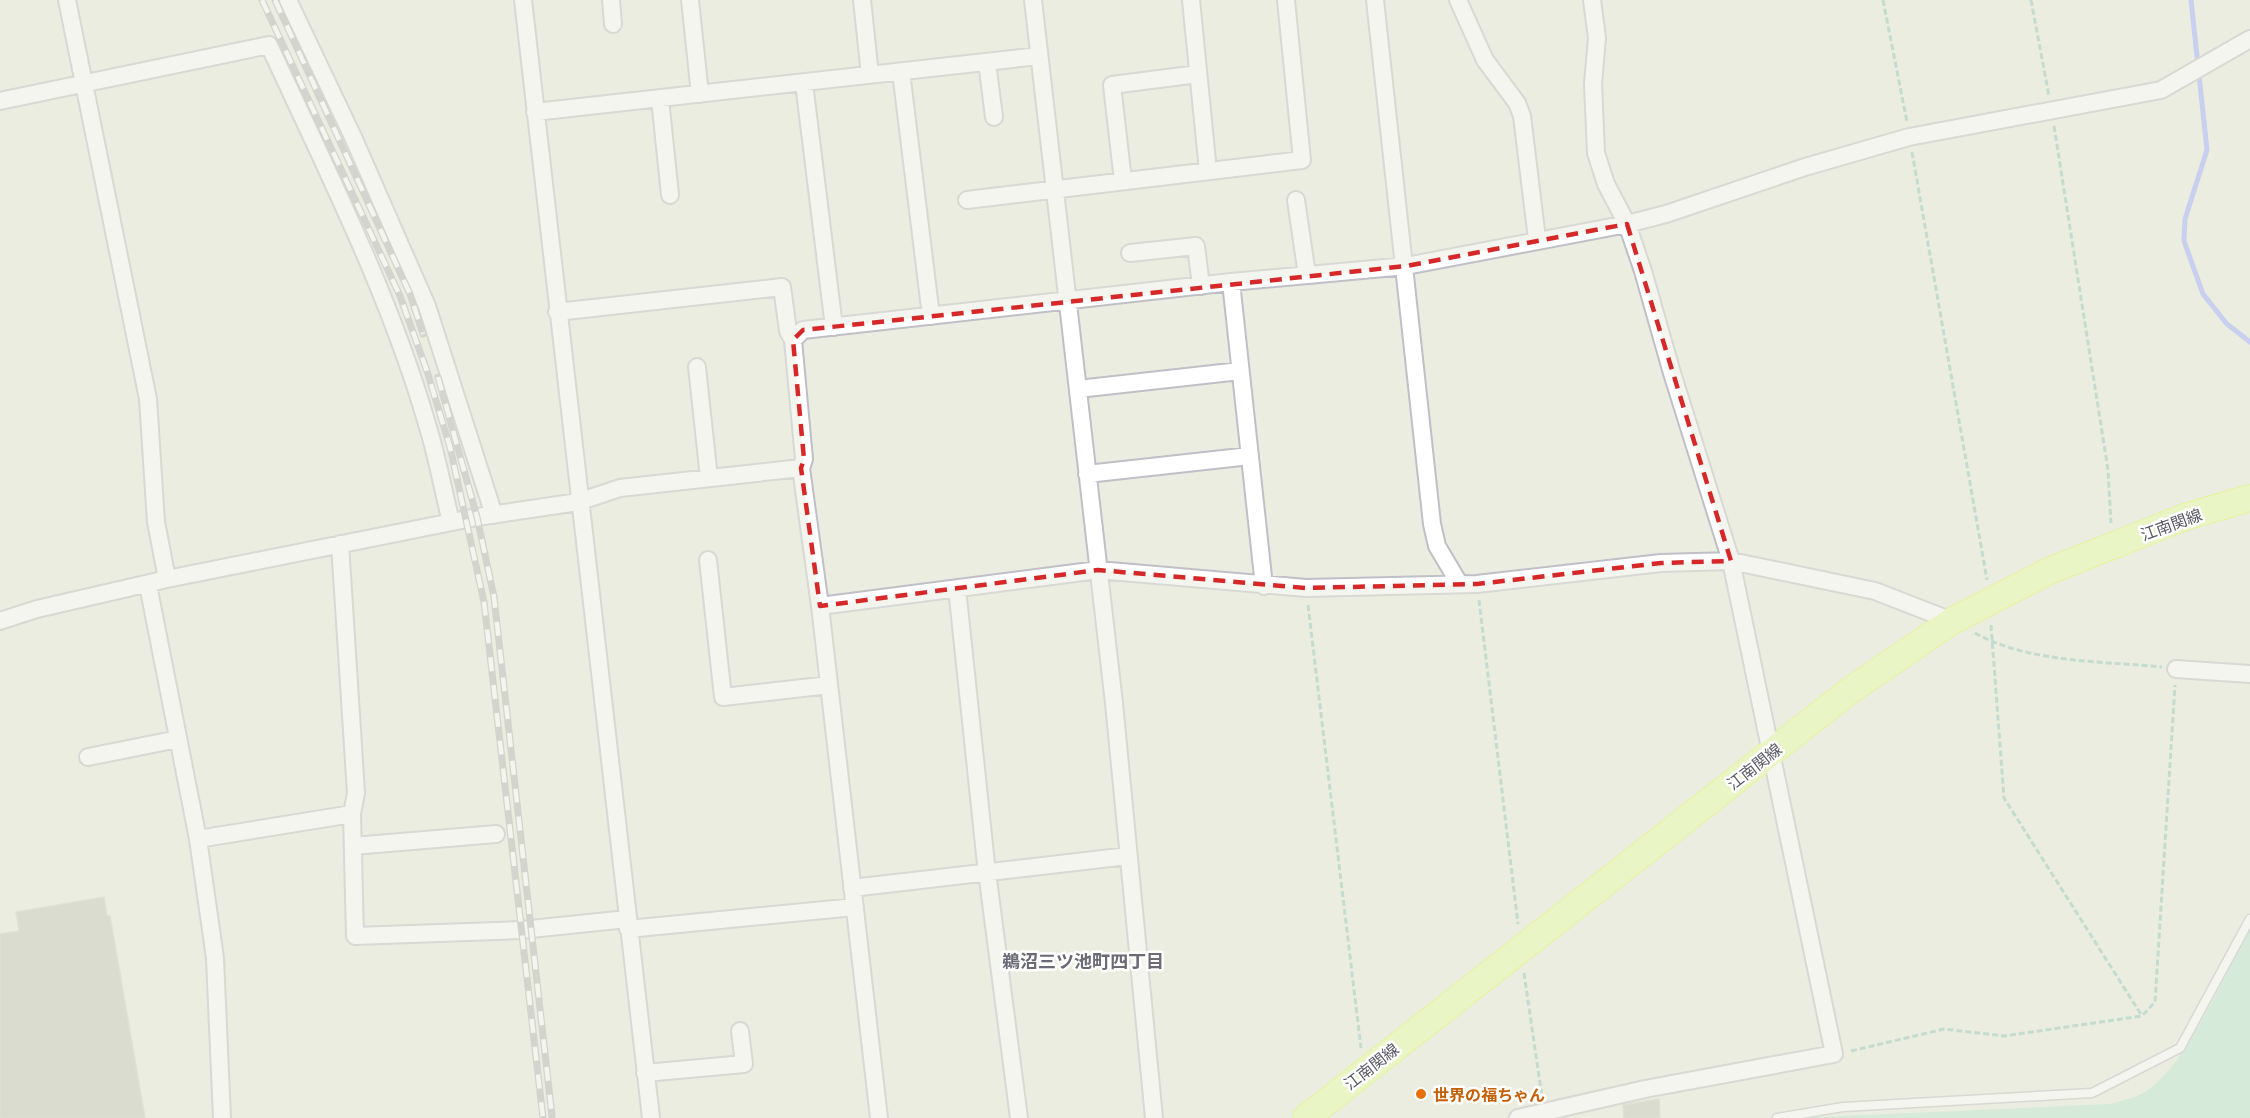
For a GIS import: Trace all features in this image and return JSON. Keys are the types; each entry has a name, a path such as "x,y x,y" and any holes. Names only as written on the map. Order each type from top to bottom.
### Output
{"main road":[{"name":"江南関線","path":"1306,1118 1848,692 1952,621 2049,571 2186,517 2250,498"}],"street":[{"path":"67,0 148,399 156,522 167,579"},
{"path":"288,0 353,136 427,306 494,514"},
{"path":"523,0 578,502 651,1118"},
{"path":"611,0 613,24"},
{"path":"690,0 700,94"},
{"path":"862,0 870,75"},
{"path":"1032,0 1088,474 1154,1118"},
{"path":"1191,0 1208,171"},
{"path":"968,200 1302,160 1286,0"},
{"path":"1376,0 1432,524 1437,546 1459,583"},
{"path":"1458,0 1485,60 1517,103 1522,116 1537,239"},
{"path":"1518,1118 1645,1089 1834,1054 1731,561 1627,224 1606,184 1596,153 1593,84 1597,38 1592,0"},
{"path":"793,340 803,330 1231,282 1406,266 1537,239 1627,224 1666,214 1805,167 1909,137 2161,90 2250,39"},
{"path":"0,101 268,45 359,242 400,344 428,425 451,522"},
{"path":"535,112 1039,56"},
{"path":"987,62 994,117"},
{"path":"901,72 931,316"},
{"path":"1123,181 1112,85 1198,74"},
{"path":"804,82 834,327"},
{"path":"660,99 670,195"},
{"path":"1296,200 1306,275"},
{"path":"1130,253 1196,246 1202,286"},
{"path":"1231,282 1264,586"},
{"path":"557,312 782,287 788,331 793,340 804,459 801,468 820,606 879,1118"},
{"path":"697,367 709,478"},
{"path":"1078,389 1240,371"},
{"path":"1088,474 1250,456"},
{"path":"0,621 37,609 167,579 451,522 578,502 620,488 801,468"},
{"path":"340,544 356,793 352,814 355,936 628,924 855,907"},
{"path":"708,560 723,697 829,685"},
{"path":"820,606 1098,570 1306,588 1477,584 1660,563 1731,561 1875,591 1952,621"},
{"path":"148,585 198,839 215,958 222,1118"},
{"path":"957,588 987,872 1019,1118"},
{"path":"2176,669 2250,674"},
{"path":"88,757 178,739"},
{"path":"198,839 352,814"},
{"path":"353,846 496,834"},
{"path":"852,888 1128,856"},
{"path":"645,1074 744,1064 740,1031"}],"lane":[{"path":"1777,1118 1842,1107 2092,1093 2180,1048 2250,919"}],"path":[{"path":"1883,0 1990,600"},
{"path":"2031,0 2051,110 2108,470 2112,546"},
{"path":"1477,584 1521,949 1546,1112"},
{"path":"1306,588 1364,1072"},
{"path":"1834,1054 1944,1029 2004,1036 2142,1016 2155,1002 2176,669 2051,656 1992,643 1952,621"},
{"path":"1992,643 2004,798 2142,1016"}],"highlighted area":[{"path":"1627,224 1731,561 1661,563 1477,584 1306,588 1098,570 820,606 801,468 804,459 793,340 803,330 1406,266"}],"green space":[{"path":"2250,929 2250,1118 1798,1118 2110,1104 2137,1096 2157,1083 2187,1044"}],"building":[{"path":"104,897 107,916 110,916 145,1118 0,1118 0,934 19,931 16,912"},
{"path":"1659,1099 1660,1118 1624,1118 1623,1105"}],"waterway":[{"path":"2191,0 2207,150 2185,219 2184,241 2203,294 2227,324 2250,342"}],"railway":[{"path":"262,0 400,296 427,371 450,447 484,602 543,1118"},
{"path":"275,0 410,294 423,334"},
{"path":"438,377 477,517 494,597 552,1116"}],"place":[{"name":"世界の福ちゃん","path":"1421,1094"}],"district":[{"name":"鵜沼三ツ池町四丁目","path":"1083,961"}]}
